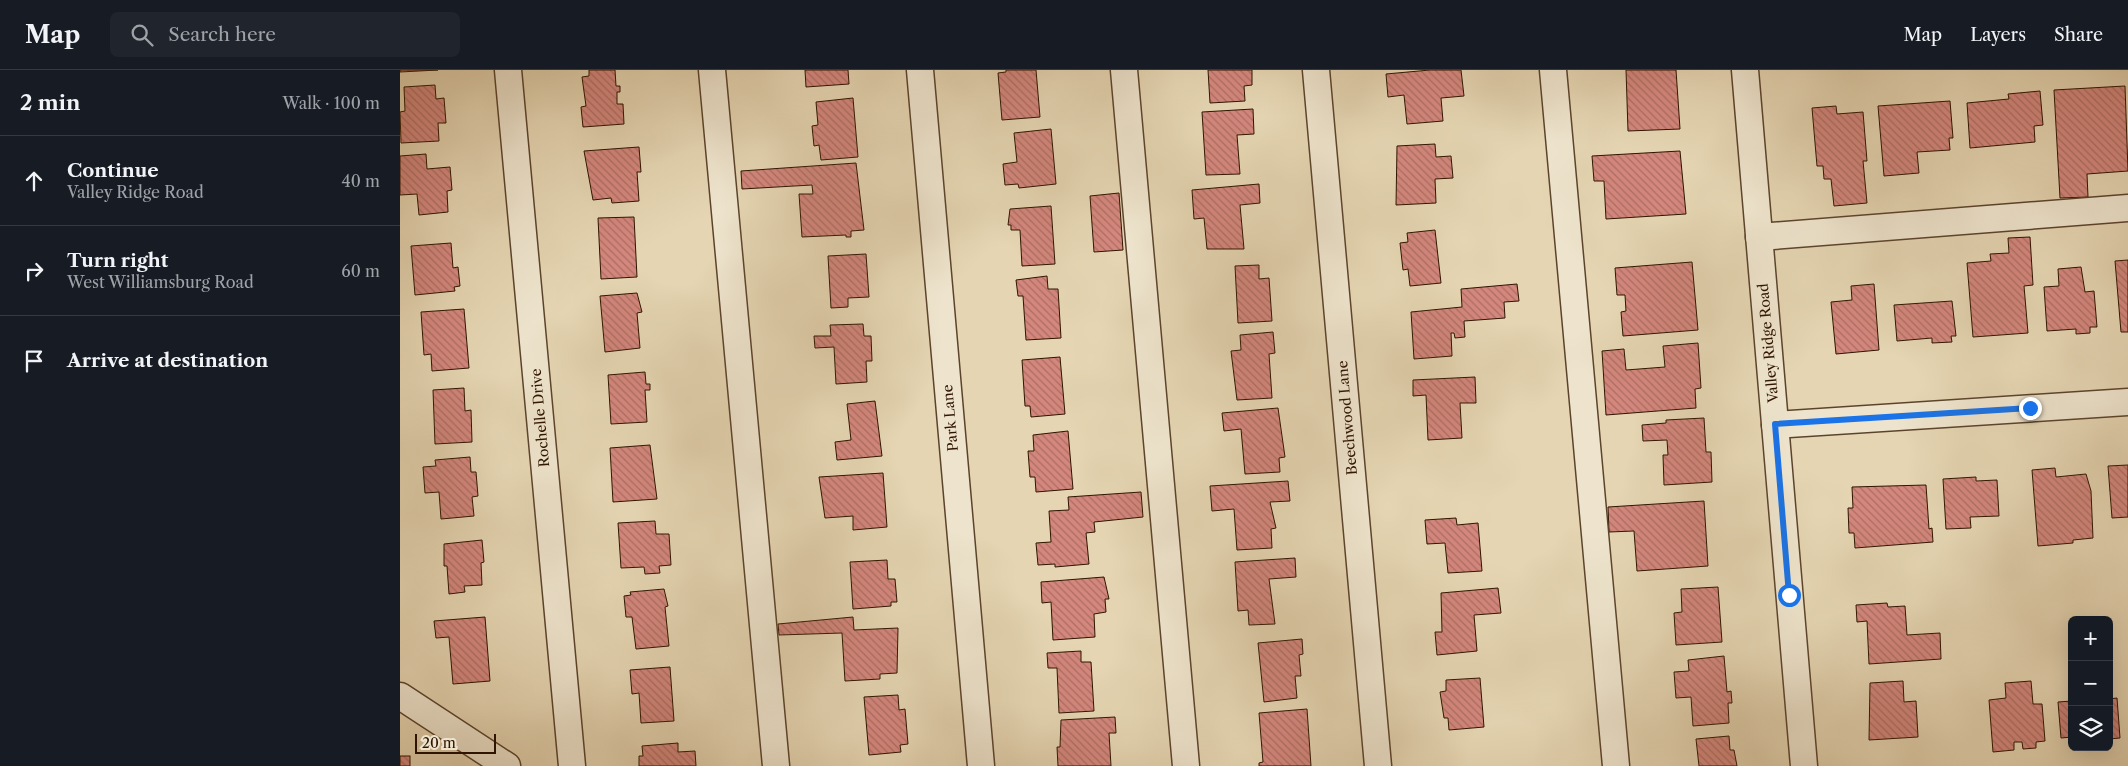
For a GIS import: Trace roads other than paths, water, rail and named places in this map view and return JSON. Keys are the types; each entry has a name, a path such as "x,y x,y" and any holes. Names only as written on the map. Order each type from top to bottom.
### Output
{"street":[{"name":"Rochelle Drive","path":"508,70 572,766"},
{"path":"712,70 776,766"},
{"name":"Park Lane","path":"920,70 981,766"},
{"path":"1124,70 1186,766"},
{"name":"Beechwood Lane","path":"1316,70 1378,766"},
{"path":"1553,70 1616,766"},
{"name":"Valley Ridge Road","path":"1746,70 1804,766"},
{"path":"1759,237 2128,208"},
{"path":"1775,424 2128,402"},
{"path":"400,696 507,766"}]}
